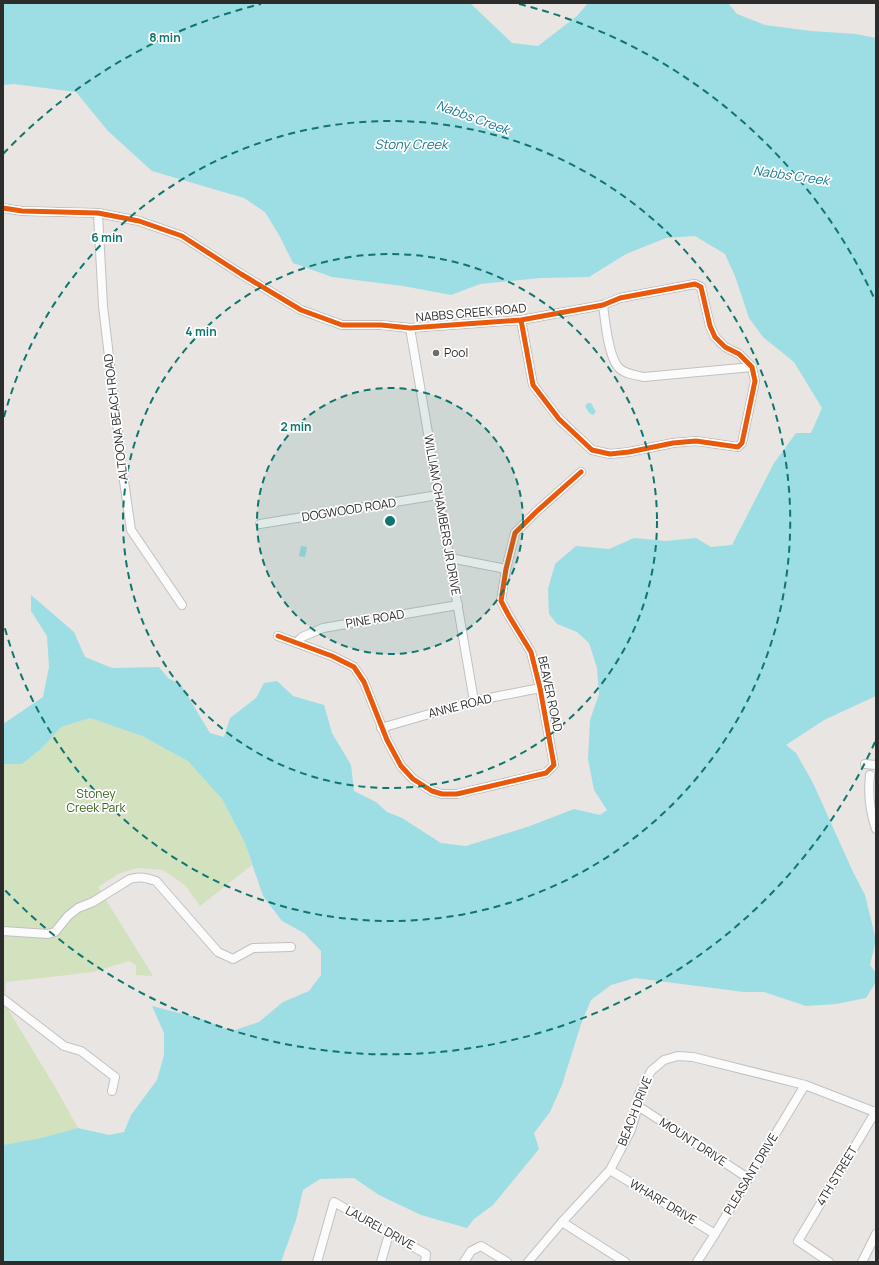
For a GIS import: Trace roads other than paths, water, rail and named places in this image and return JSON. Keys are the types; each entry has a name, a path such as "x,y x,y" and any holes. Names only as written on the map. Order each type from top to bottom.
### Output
{"street":[{"name":"NABBS CREEK ROAD","path":"3,208 22,211 98,213 138,221 182,236 301,310 342,325 381,325 410,328 521,320 602,305 620,298 695,284 700,287 710,326 715,337 725,347 739,354 752,367"},
{"name":"ALTOONA BEACH ROAD","path":"98,213 103,306 131,530 182,605"},
{"path":"521,320 533,385 559,419 592,450 610,454 673,443 696,441 738,447 742,443 755,381 752,367 644,377 628,374 618,366 611,351 602,305"},
{"name":"WILLIAM CHAMBERS JR DRIVE","path":"410,328 474,701"},
{"name":"BEAVER ROAD","path":"381,728 401,766 409,775 414,780 432,791 442,794 457,794 546,773 554,765 540,688 531,652 508,616 501,601 506,569 515,534 536,512 581,472"},
{"name":"DOGWOOD ROAD","path":"260,524 438,495"},
{"path":"450,558 506,569"},
{"name":"PINE ROAD","path":"296,643 302,637 323,628 458,604"},
{"path":"278,636 332,656 354,667 364,682 381,728"},
{"name":"ANNE ROAD","path":"381,728 474,701 540,688"},
{"path":"865,764 876,765"},
{"path":"870,775 869,784 871,815 876,829"},
{"path":"3,931 48,934 55,932 68,916 78,908 93,902 130,879 145,877 156,882 218,952 233,959 253,948 291,947"},
{"path":"3,999 64,1046 81,1051 115,1077 112,1091"},
{"name":"BEACH DRIVE","path":"528,1262 562,1222 610,1170 631,1130 638,1106 639,1094 651,1071 664,1060 678,1056 693,1057 805,1085 876,1112"},
{"name":"PLEASANT DRIVE","path":"696,1262 715,1234 805,1085"},
{"name":"MOUNT DRIVE","path":"638,1106 748,1178"},
{"name":"4TH STREET","path":"829,1262 798,1241 876,1112"},
{"name":"WHARF DRIVE","path":"610,1170 715,1234"},
{"name":"LAUREL DRIVE","path":"317,1262 334,1202 389,1234 426,1258"},
{"path":"562,1222 625,1262"},
{"path":"381,1262 389,1234"},
{"path":"862,1262 876,1234"},
{"path":"464,1262 471,1251 481,1246 507,1262"}],"water":[{"name":"Stony Creek","path":"3,3 470,3 512,43 538,46 577,16 588,3 728,3 737,14 765,25 811,31 856,34 876,38 876,696 824,720 786,745 796,753 813,783 865,895 876,940 870,965 876,973 876,982 866,998 836,1004 806,1006 764,992 744,992 635,978 611,985 591,1000 581,1024 562,1085 550,1112 534,1133 539,1149 493,1205 474,1219 467,1228 421,1215 379,1195 354,1178 320,1179 303,1190 296,1220 281,1262 3,1262 3,1145 41,1138 78,1128 109,1135 124,1132 131,1115 157,1080 164,1055 164,1033 152,1006 202,1019 232,1031 259,1022 283,1002 309,991 321,975 321,951 304,933 282,921 263,896 245,843 222,799 188,761 142,736 90,718 61,727 41,749 22,764 3,764 3,724 43,697 49,667 47,636 31,611 31,595 74,632 85,657 112,668 159,667 168,678 181,685 210,733 224,737 230,718 256,698 264,683 277,681 293,696 324,705 332,733 351,765 354,791 376,802 387,812 402,818 441,843 466,846 530,826 574,809 600,815 607,810 594,790 588,759 590,720 599,694 597,668 589,643 577,632 557,624 549,614 548,589 555,564 576,546 609,549 634,538 666,541 696,538 711,547 732,545 774,463 796,433 811,433 822,408 794,362 763,337 749,318 735,276 725,254 695,236 666,238 626,254 589,277 541,278 480,284 451,295 403,286 332,277 293,263 279,235 265,212 244,198 152,171 108,131 76,92 14,84 3,85"},
{"path":"588,403 591,403 596,412 593,415 589,413 585,406"},
{"path":"301,546 307,547 305,557 299,556"}],"place":[{"name":"Pool","path":"436,353"}],"water label":[{"name":"Nabbs Creek","path":"473,117"},
{"name":"Nabbs Creek","path":"791,175"}],"park label":[{"name":"Stoney Creek Park","path":"96,801"}]}
